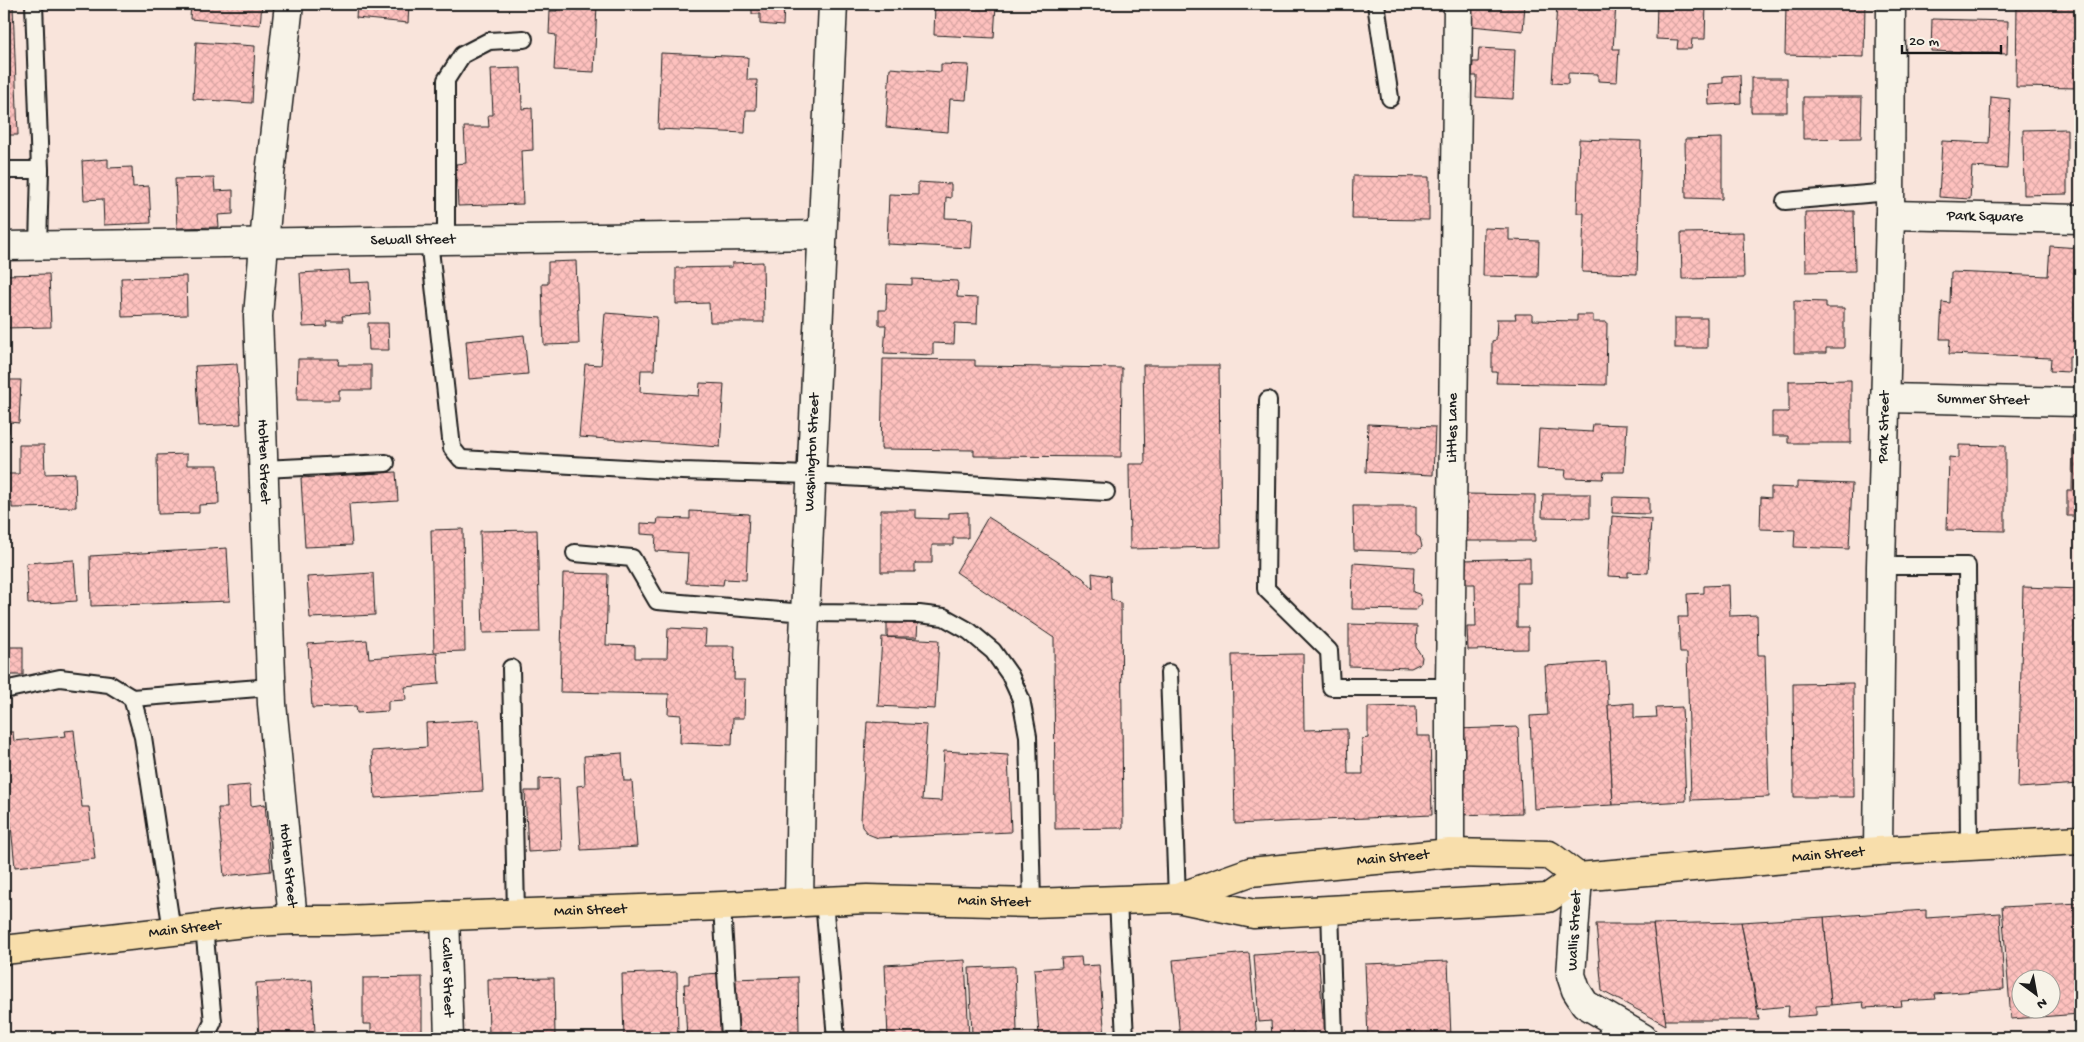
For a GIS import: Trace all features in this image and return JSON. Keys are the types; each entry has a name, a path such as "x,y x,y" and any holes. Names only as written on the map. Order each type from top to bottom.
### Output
{"main road":[{"name":"Main Street","path":"4,950 204,927 293,920 516,914 867,899 1032,903 1177,898 1254,914 1548,898 1578,876 1878,851 2080,840"},
{"name":"Main Street","path":"1177,898 1250,872 1450,853 1549,855 1578,876"}],"street":[{"name":"Holten Street","path":"289,4 258,316 271,688 293,920"},
{"name":"Washington Street","path":"812,902 803,659 833,4"},
{"name":"Littles Lane","path":"1450,853 1450,687 1458,4"},
{"name":"Park Street","path":"1878,851 1890,204 1891,4"},
{"name":"Park Square","path":"1890,204 2080,218"},
{"name":"Sewall Street","path":"4,246 822,235"},
{"name":"Summer Street","path":"1885,398 2080,402"},
{"name":"Wallis Street","path":"1578,876 1571,975 1576,990 1584,1004 1608,1029 1643,1038"},
{"name":"Caller Street","path":"445,916 449,1038"}],"lane":[{"path":"34,4 40,170 38,246"},
{"path":"1376,4 1390,98"},
{"path":"524,40 489,41 462,55 446,80 438,240 452,448 461,459 682,472 810,475 1106,492"},
{"path":"4,170 40,170"},
{"path":"1785,201 1890,204"},
{"path":"1268,400 1266,589 1329,651 1331,687 1450,687"},
{"path":"263,469 386,463"},
{"path":"575,553 632,558 657,601 806,612 919,614 944,617 969,631 993,650 1010,675 1021,700 1028,736 1032,903"},
{"path":"1882,566 1967,566 1969,846"},
{"path":"511,668 516,914"},
{"path":"1169,673 1177,898"},
{"path":"4,690 60,678 109,684 132,698 271,688"},
{"path":"132,698 143,737 172,932"},
{"path":"1118,901 1125,1038"},
{"path":"812,902 836,1038"},
{"path":"722,906 730,1038"},
{"path":"1330,909 1334,1038"},
{"path":"204,927 213,1022 205,1038"}],"building":[{"path":"191,4 262,4 260,25 190,19"},
{"path":"357,4 409,4 408,23 356,18"},
{"path":"557,4 597,4 594,72 554,70 556,35 549,34 550,11 557,11"},
{"path":"752,4 784,4 783,26 760,24 760,14 752,14"},
{"path":"935,4 996,4 994,38 934,35"},
{"path":"1473,4 1525,4 1523,31 1471,26"},
{"path":"1557,4 1616,4 1613,49 1619,49 1617,82 1598,81 1598,74 1568,73 1568,84 1552,83"},
{"path":"1657,4 1706,4 1705,39 1692,39 1691,49 1677,49 1678,40 1656,39"},
{"path":"1786,4 1865,4 1864,57 1785,55"},
{"path":"2017,4 2080,4 2080,88 2016,87"},
{"path":"4,6 13,6 18,135 4,135"},
{"path":"1932,19 2008,21 2007,54 1931,51"},
{"path":"196,42 255,46 252,103 193,99"},
{"path":"1479,48 1515,50 1513,99 1476,97 1477,76 1472,76 1473,62 1478,62"},
{"path":"661,53 748,57 747,80 757,80 756,110 746,110 745,133 658,129"},
{"path":"941,64 969,65 966,100 950,99 948,132 886,127 890,68 941,72"},
{"path":"521,68 522,109 532,108 533,150 521,151 523,204 458,206 456,164 466,163 464,127 489,127 488,115 493,115 491,69"},
{"path":"1740,75 1741,103 1709,105 1708,84 1723,83 1723,76"},
{"path":"1751,78 1787,78 1787,112 1751,112"},
{"path":"1803,97 1862,97 1861,138 1803,139"},
{"path":"1991,97 2010,99 2007,169 1972,167 1970,199 1939,197 1942,141 1989,143"},
{"path":"2067,129 2067,194 2024,195 2023,130"},
{"path":"1722,138 1722,199 1686,198 1685,139"},
{"path":"1579,139 1641,141 1637,274 1582,272 1584,213 1577,213"},
{"path":"108,159 108,168 132,167 133,187 149,186 151,223 104,225 103,199 84,200 82,161"},
{"path":"1353,176 1429,177 1429,220 1352,219"},
{"path":"214,178 215,191 233,190 233,214 218,215 219,227 177,228 175,179"},
{"path":"918,182 951,184 951,198 946,197 945,218 973,219 971,248 887,244 889,194 918,195"},
{"path":"1854,211 1855,271 1806,272 1805,212"},
{"path":"1484,228 1509,229 1509,240 1539,241 1538,277 1483,276"},
{"path":"1743,232 1744,278 1682,279 1681,233"},
{"path":"2050,246 2080,248 2080,356 2069,356 2069,372 2050,371 2051,358 1949,354 1950,339 1940,339 1942,302 1950,303 1951,272 2048,276"},
{"path":"576,261 579,344 544,345 542,284 548,284 548,262"},
{"path":"763,262 764,322 710,322 709,303 676,304 676,268 732,267 732,263"},
{"path":"349,270 350,283 369,282 371,314 342,316 343,321 326,321 327,326 303,327 300,273"},
{"path":"49,274 51,327 4,328 4,275"},
{"path":"186,276 187,315 122,317 121,278"},
{"path":"912,279 958,281 957,297 978,298 977,324 955,323 954,344 933,343 933,355 884,353 886,325 879,325 879,310 886,310 887,284 912,285"},
{"path":"1794,301 1826,302 1826,308 1844,308 1844,348 1826,348 1826,353 1794,353"},
{"path":"605,313 657,317 654,370 641,370 640,392 699,396 700,383 724,384 720,447 579,437 585,364 601,365"},
{"path":"1515,314 1532,314 1532,320 1577,321 1577,315 1593,315 1593,322 1607,322 1606,385 1496,383 1497,372 1492,372 1492,341 1496,340 1497,319 1516,319"},
{"path":"1675,318 1707,318 1707,348 1675,348"},
{"path":"368,323 388,323 389,350 369,350"},
{"path":"524,335 528,374 469,379 466,341"},
{"path":"298,359 339,359 338,365 371,365 371,390 339,390 339,400 297,400"},
{"path":"883,359 975,360 975,366 1122,368 1121,457 974,456 974,450 881,449"},
{"path":"237,364 241,424 199,426 195,366"},
{"path":"1143,365 1219,365 1221,547 1130,549 1129,464 1145,464"},
{"path":"4,380 21,380 19,423 10,422 9,433 4,433"},
{"path":"1851,380 1851,443 1788,443 1788,436 1772,436 1772,412 1789,412 1789,381"},
{"path":"1368,424 1435,427 1433,475 1366,472"},
{"path":"1593,424 1627,425 1624,472 1604,472 1603,479 1565,478 1566,470 1537,469 1539,429 1592,432"},
{"path":"2073,435 2080,435 2080,516 2067,516 2067,490 2072,490"},
{"path":"19,445 44,445 45,474 75,473 76,507 12,508 12,503 5,503 4,474 19,474"},
{"path":"1959,445 2005,446 2005,531 1947,530 1949,457 1959,458"},
{"path":"187,454 187,465 218,465 219,504 199,505 199,513 158,514 157,455"},
{"path":"396,472 398,501 349,504 352,545 305,547 301,478"},
{"path":"1797,482 1852,484 1849,549 1794,547 1795,530 1760,529 1761,497 1771,498 1771,487 1797,488"},
{"path":"1465,494 1535,495 1535,541 1466,541"},
{"path":"1543,494 1590,494 1590,518 1542,517"},
{"path":"1613,497 1649,498 1649,514 1612,513"},
{"path":"1353,506 1416,506 1416,535 1420,538 1422,547 1416,552 1354,550"},
{"path":"881,510 916,510 916,518 949,519 949,513 968,512 968,538 953,538 953,545 932,545 932,563 915,563 915,572 881,572"},
{"path":"690,511 749,514 746,580 724,579 723,585 686,583 688,553 655,551 656,535 641,534 641,523 657,524 658,518 690,519"},
{"path":"1612,516 1651,519 1648,573 1628,572 1628,577 1608,576"},
{"path":"988,517 1083,578 1093,589 1092,573 1110,576 1111,599 1121,603 1123,828 1055,829 1054,638 956,572"},
{"path":"463,529 465,651 434,652 431,530"},
{"path":"537,530 540,632 483,633 480,531"},
{"path":"227,548 230,601 91,606 90,556"},
{"path":"1530,558 1530,583 1517,583 1517,627 1528,627 1528,649 1468,650 1467,627 1476,627 1475,584 1465,584 1464,560"},
{"path":"74,560 77,601 28,604 26,563"},
{"path":"1353,563 1414,567 1413,592 1419,594 1422,600 1421,605 1415,610 1352,609"},
{"path":"373,573 375,615 310,618 307,577"},
{"path":"563,573 608,574 606,645 635,646 635,658 667,658 668,628 706,630 705,646 735,646 734,680 745,680 744,718 733,718 732,745 680,743 681,715 668,714 669,694 560,692"},
{"path":"1729,585 1730,616 1757,615 1758,655 1765,655 1769,797 1691,800 1687,653 1680,653 1678,617 1688,617 1687,594 1704,593 1704,586"},
{"path":"2023,587 2080,589 2080,784 2018,788"},
{"path":"887,619 918,620 917,637 887,637"},
{"path":"1349,624 1417,626 1416,647 1422,657 1421,663 1411,668 1349,666"},
{"path":"882,637 939,640 935,709 878,706"},
{"path":"367,640 369,658 437,653 439,684 405,687 406,700 388,701 388,711 357,713 356,706 312,708 308,644"},
{"path":"4,647 23,647 23,675 4,675"},
{"path":"1303,654 1304,730 1347,729 1348,774 1363,774 1362,739 1368,738 1368,707 1416,706 1417,736 1430,736 1432,815 1235,824 1232,655"},
{"path":"1606,662 1613,805 1534,809 1530,716 1548,715 1545,666"},
{"path":"1853,683 1854,797 1794,797 1793,684"},
{"path":"1634,703 1634,718 1657,717 1656,708 1682,707 1686,801 1613,805 1608,705"},
{"path":"479,720 483,791 375,798 372,751 427,747 426,723"},
{"path":"867,722 927,725 922,800 941,801 944,751 1008,755 1011,832 878,838 868,834 862,827 861,820"},
{"path":"1518,727 1522,813 1460,815 1456,729"},
{"path":"74,730 82,807 89,807 95,859 15,867 4,755 4,732 13,732 14,741 66,736 65,731"},
{"path":"622,753 624,781 632,781 637,847 581,850 577,786 585,785 584,756"},
{"path":"559,778 562,850 528,852 525,791 539,791 539,779"},
{"path":"250,785 251,806 265,804 271,871 224,876 218,808 227,808 226,787"},
{"path":"2080,903 2080,1014 2062,1015 2062,970 2012,970 2011,1019 2002,907"},
{"path":"1926,910 1926,918 2000,913 2004,989 1935,994 1936,999 1901,1001 1902,1006 1864,1008 1863,1002 1831,1005 1824,917"},
{"path":"1824,917 1831,1005 1816,1006 1816,1015 1788,1017 1789,1006 1758,1009 1741,922"},
{"path":"1741,922 1759,1020 1665,1020 1653,924"},
{"path":"1596,924 1653,924 1666,1025 1602,991"},
{"path":"1318,951 1323,1019 1329,1018 1331,1038 1305,1038 1305,1033 1283,1034 1284,1038 1272,1038 1271,1021 1259,1022 1254,955"},
{"path":"1249,953 1257,1038 1180,1038 1173,960"},
{"path":"1081,957 1082,966 1099,965 1105,1038 1048,1038 1048,1035 1039,1035 1034,969 1062,967 1061,958"},
{"path":"965,960 969,1038 888,1038 885,965"},
{"path":"1448,961 1451,1038 1368,1038 1365,964"},
{"path":"1015,966 1017,1031 972,1034 969,968"},
{"path":"677,972 678,1038 624,1038 622,974"},
{"path":"722,973 725,1038 687,1038 684,984 689,984 689,975"},
{"path":"422,977 422,1038 371,1038 371,1024 363,1024 363,978"},
{"path":"798,977 799,1032 788,1032 788,1038 741,1038 741,1032 734,1033 732,979"},
{"path":"554,978 555,1038 489,1038 488,979"},
{"path":"312,980 315,1033 300,1034 300,1038 259,1038 256,983"}]}
